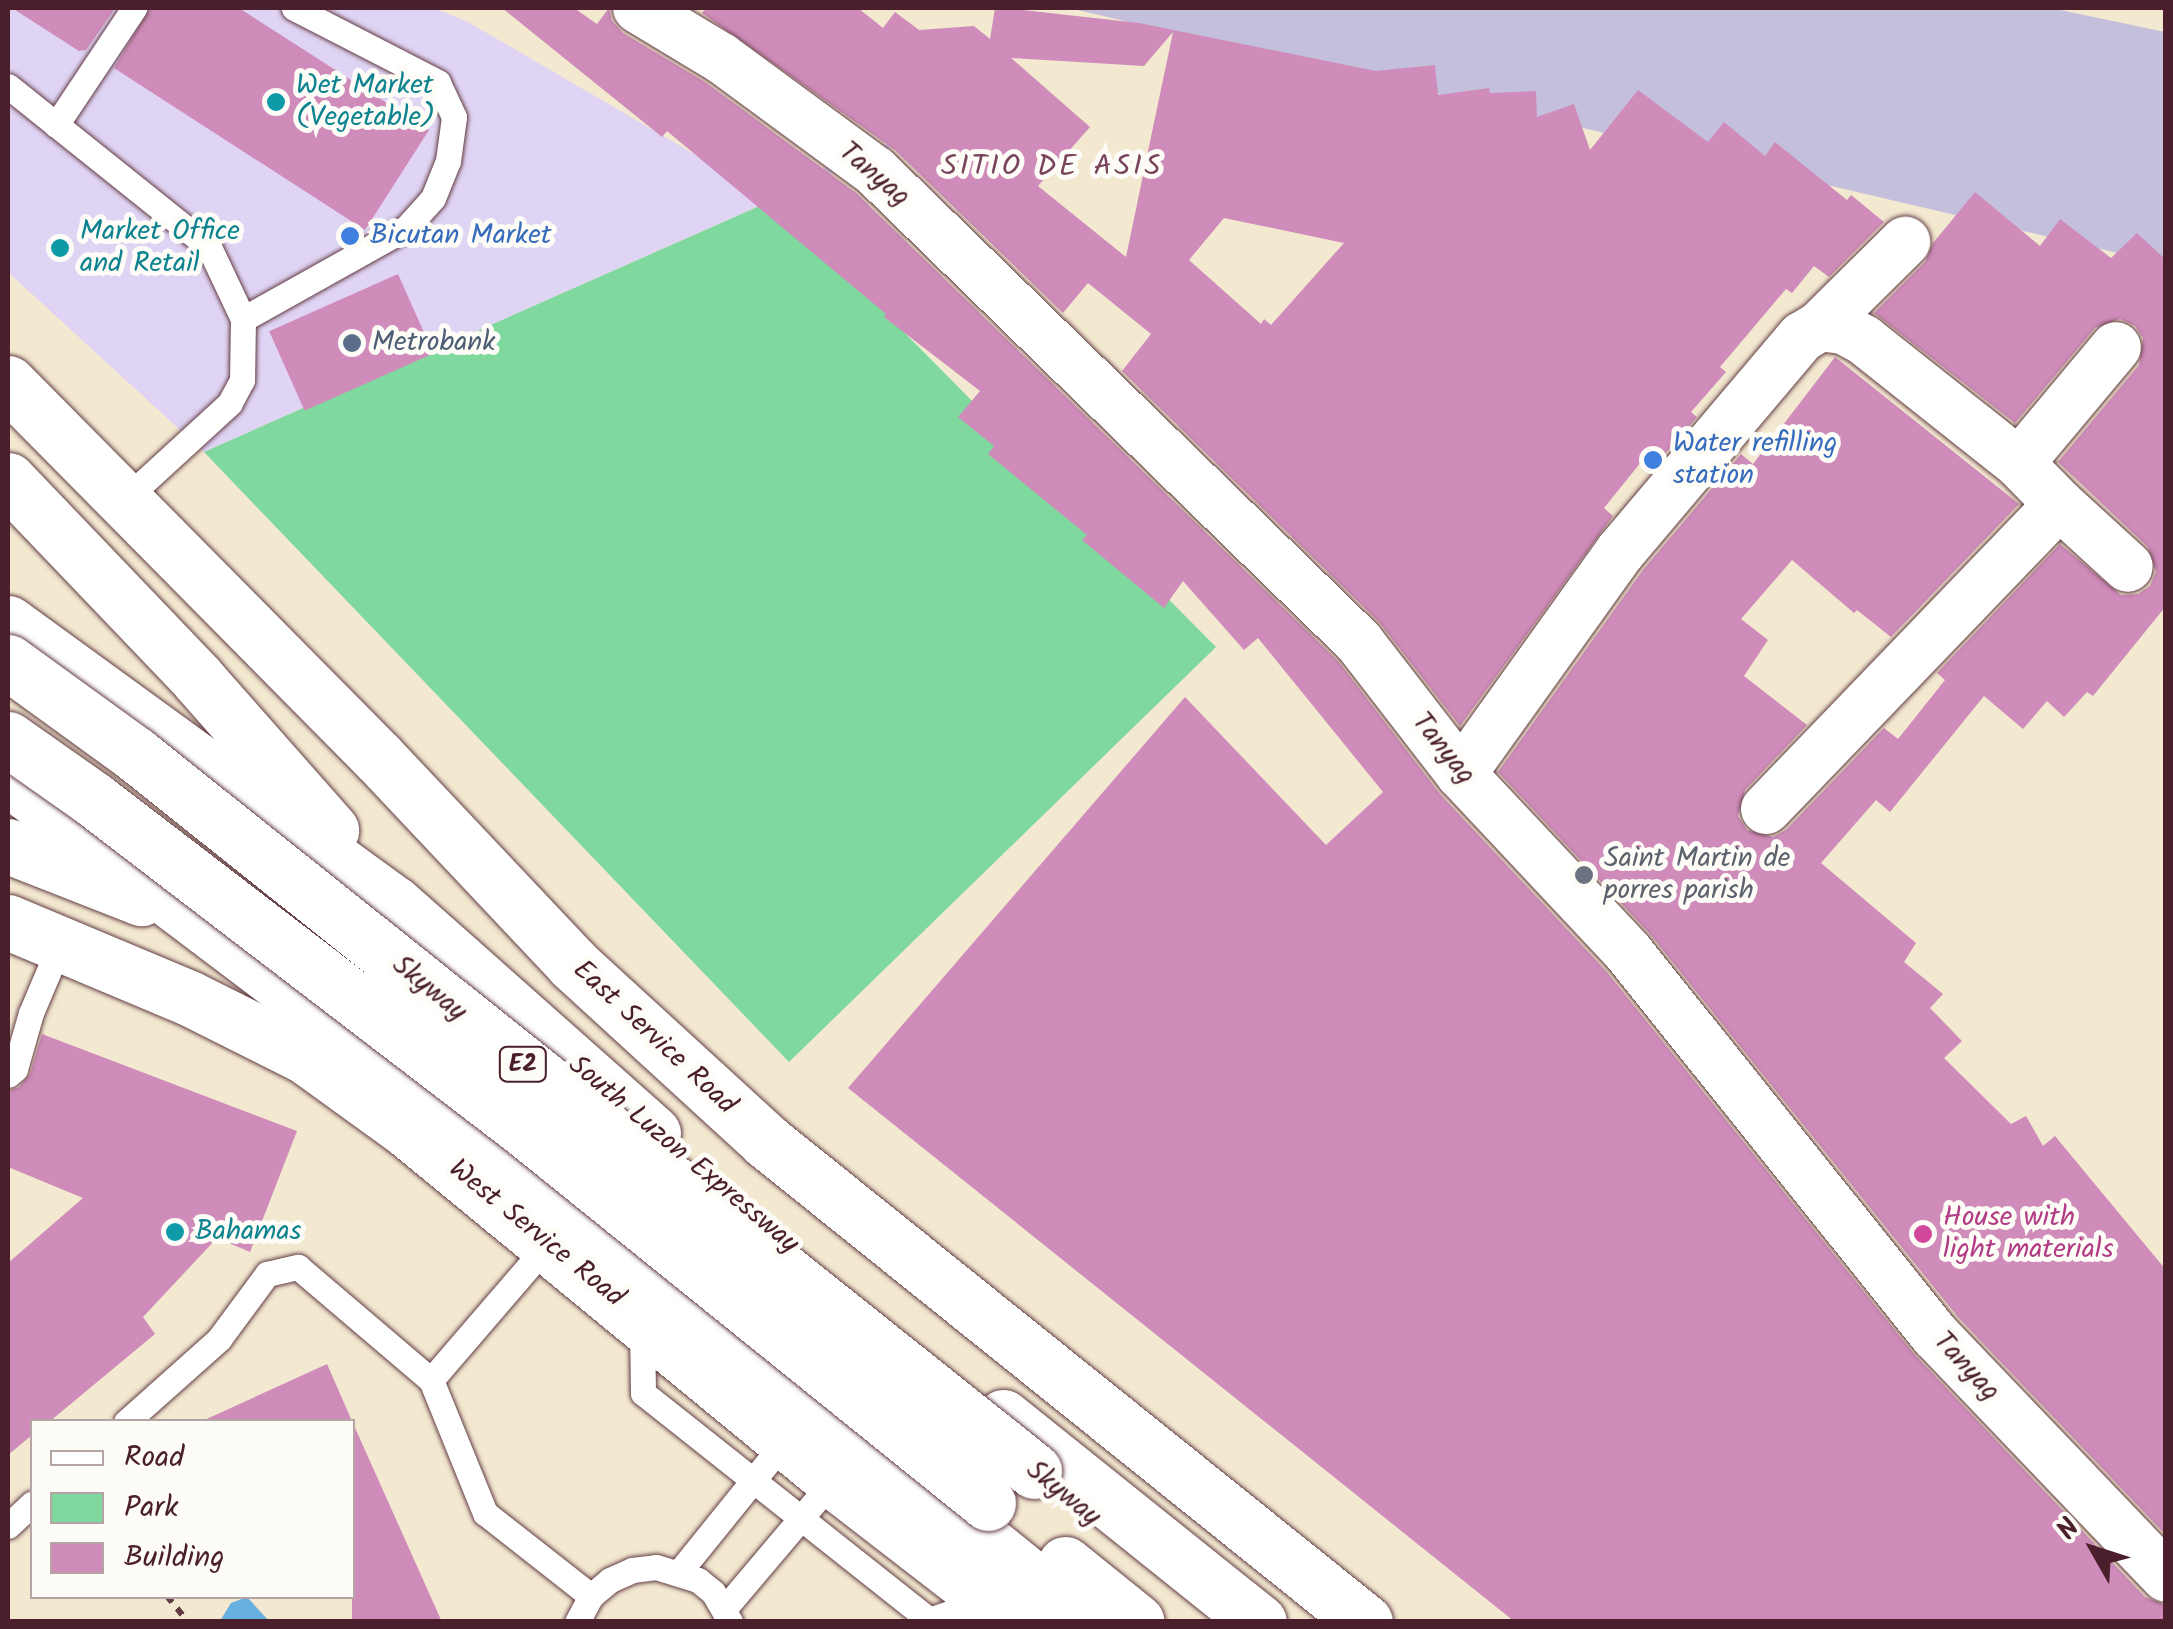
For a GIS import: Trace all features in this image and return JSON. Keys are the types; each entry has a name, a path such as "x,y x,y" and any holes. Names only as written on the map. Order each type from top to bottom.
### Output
{"main road":[{"name":"East Service Road","path":"8,383 121,502 379,758 573,964 766,1141 1365,1622"},
{"path":"8,480 196,678 395,904"},
{"name":"South Luzon Expressway","path":"8,623 395,904 598,1088 1259,1622"},
{"name":"Skyway","path":"8,662 150,766 1222,1622"},
{"name":"Skyway","path":"8,739 93,799 524,1129 1137,1622"},
{"path":"8,778 528,1171 1085,1622"},
{"path":"8,846 144,900 290,988"},
{"name":"West Service Road","path":"8,922 61,942 304,1056 406,1129 642,1320 768,1460 816,1498 1004,1610"}],"street":[{"name":"Tanyag","path":"638,8 721,58 876,172 1358,642 1462,774 1628,952 1936,1336 2166,1577"},
{"path":"1462,774 1620,552 1802,337 1820,326 1905,242"},
{"path":"1820,326 1843,329 1864,340 2019,463 2128,567"},
{"path":"2019,463 2116,347"},
{"path":"1766,809 2059,504"}],"lane":[{"path":"56,125 134,8"},
{"path":"243,319 406,228 433,198 448,161 454,117 438,82 294,8"},
{"path":"8,86 210,246 243,319 242,380 230,404 121,502"},
{"path":"8,1074 16,1068 31,1013 61,942"},
{"path":"528,1171 598,1088"},
{"path":"431,1380 548,1244"},
{"path":"129,1419 219,1339 267,1274 298,1267 431,1380 485,1513 592,1596"},
{"path":"680,1571 768,1460"},
{"path":"577,1622 592,1596 632,1570 680,1571 698,1580 728,1615 816,1498"},
{"path":"8,1526 30,1506"}],"path":[{"path":"169,1599 188,1622"}],"shaded area":[{"name":"Bicutan Market","path":"8,8 434,8 468,22 761,193 980,108 204,452 8,272"},
{"path":"1069,8 2051,8 2165,32 2165,264"}],"green space":[{"path":"773,200 1216,647 789,1062 204,452"}],"water":[{"path":"249,1599 269,1621 220,1621 231,1603"}],"building":[{"path":"12,8 115,8 86,50 79,51"},
{"name":"Wet Market (Vegetable)","path":"150,8 239,8 429,130 365,230 114,68"},
{"path":"502,8 574,8 597,24 609,8 612,21 623,33 705,82 856,193 1338,661 1440,794 1606,971 1914,1354 2145,1597 2166,1605 2166,1622 1515,1622 848,1088 1185,697 1326,845 1383,792 1258,638 1244,650 1183,581 1164,608 1082,540 1087,535 988,454 994,446 958,417 980,391 884,317 886,314 667,131 662,137"},
{"path":"706,8 858,8 883,28 895,12 919,30 974,26 990,39 995,8 1005,8 1139,23 1376,71 1435,65 1438,95 1489,88 1490,93 1536,91 1537,117 1574,104 1590,150 1638,90 1708,142 1724,122 1765,156 1775,142 1847,200 1851,195 1884,222 1829,277 1814,266 1792,293 1786,289 1720,367 1726,372 1691,412 1697,417 1664,455 1654,446 1604,508 1613,516 1460,726 1379,622 1122,371 1151,334 1088,283 1063,313 895,150 702,13","holes":["1173,32 1156,113 1126,257 1038,186 1090,127 1011,58 1144,66","1224,218 1344,243 1271,325 1264,319 1261,324 1189,260"]},
{"path":"1975,192 2040,246 2060,219 2111,258 2137,233 2166,260 2166,606 2093,696 2087,692 2064,717 2047,701 2023,729 1984,696 1890,812 1876,800 1821,863 1916,943 1904,962 1943,994 1930,1008 1962,1041 1944,1058 2011,1124 2026,1116 2043,1146 2055,1136 2166,1270 2166,1535 1958,1317 1650,934 1498,772 1643,570 1741,454 1753,464 1835,357 2019,504 1891,637 1857,610 1854,613 1792,560 1741,619 1768,640 1744,676 1807,725 1745,790 1738,816 1747,830 1773,837 1786,830 1884,728 1898,739 1945,680 1937,673 2060,544 2121,595 2138,594 2150,586 2156,572 2148,547 2058,462 2139,365 2143,338 2135,326 2120,319 2095,328 2015,423 1874,313 1925,262 1933,243"},
{"name":"Metrobank","path":"398,274 433,353 305,411 269,331"},
{"name":"Bahamas","path":"42,1034 297,1131 250,1252 217,1238 143,1317 155,1334 53,1419 30,1419 30,1437 8,1455 8,1263 83,1198 8,1167 8,1091 19,1087 30,1074"},
{"path":"327,1364 352,1419 207,1419"},
{"path":"355,1427 442,1622 352,1622 355,1599"}],"place":[{"name":"Wet Market (Vegetable)","path":"276,102"},
{"name":"Bicutan Market","path":"350,236"},
{"name":"Market Office and Retail","path":"60,248"},
{"name":"Metrobank","path":"352,343"},
{"name":"Water refilling station","path":"1653,460"},
{"name":"Saint Martin de porres parish","path":"1584,875"},
{"name":"Bahamas","path":"175,1232"},
{"name":"House with light materials","path":"1923,1234"}],"district":[{"name":"SITIO DE ASIS","path":"1052,167"}]}
